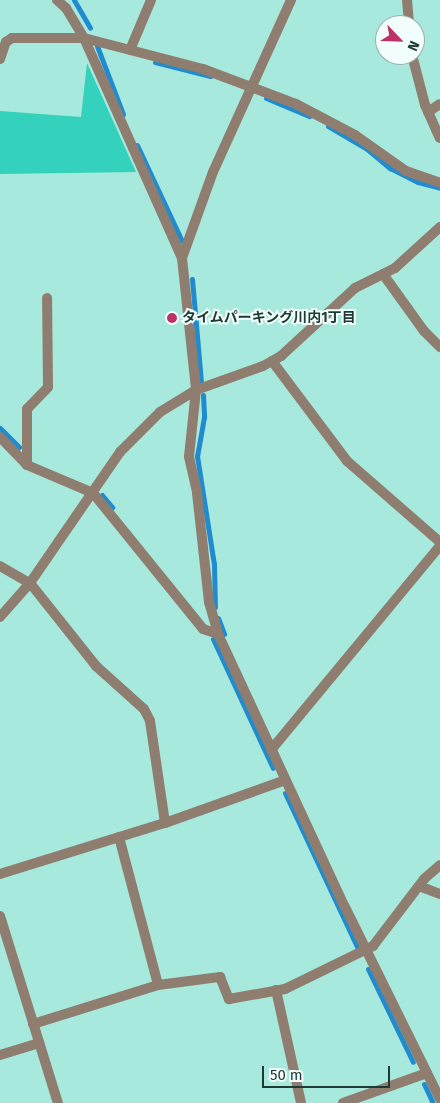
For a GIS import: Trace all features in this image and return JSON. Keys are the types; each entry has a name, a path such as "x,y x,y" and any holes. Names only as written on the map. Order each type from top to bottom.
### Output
{"street":[{"path":"57,0 66,8 84,38 182,258 196,390 189,457 197,493 209,602 218,634 271,750 440,1099"},
{"path":"130,50 151,0"},
{"path":"182,258 212,172 254,86 291,0"},
{"path":"407,0 408,15"},
{"path":"0,60 6,42 12,38 84,38 203,68 254,86 356,135 406,171 440,183"},
{"path":"413,65 428,112 440,138"},
{"path":"428,112 440,104"},
{"path":"0,617 30,583 120,452 160,412 196,390 272,362 355,288 396,268 440,227"},
{"path":"383,274 440,347"},
{"path":"27,465 27,409 48,387 47,298"},
{"path":"271,750 439,549 347,461 272,362"},
{"path":"0,437 27,465 93,493 203,629 218,634"},
{"path":"0,566 30,583 96,666 144,709 150,721 165,823"},
{"path":"0,874 165,823 286,780"},
{"path":"119,838 158,985"},
{"path":"33,1024 158,985 220,977 229,999 276,990 367,950 419,886 440,865"},
{"path":"419,886 440,894"},
{"path":"0,916 58,1103"},
{"path":"276,990 301,1103"},
{"path":"0,1055 39,1043"},
{"path":"343,1103 427,1073"}],"green space":[{"path":"87,63 136,172 0,174 0,111 81,117"}],"waterway":[{"path":"74,0 90,28"},
{"path":"97,46 123,114"},
{"path":"155,62 210,76"},
{"path":"266,98 309,116"},
{"path":"328,126 367,149 390,168 418,182 440,188"},
{"path":"137,145 182,241"},
{"path":"192,279 201,381"},
{"path":"203,395 204,417 197,456 214,564 215,607"},
{"path":"0,428 19,447"},
{"path":"102,495 112,507"},
{"path":"218,618 224,634"},
{"path":"213,639 273,768"},
{"path":"285,793 358,949"},
{"path":"368,969 413,1062"},
{"path":"424,1084 433,1103"}],"place":[{"name":"タイムパーキング川内1丁目","path":"172,318"}]}
